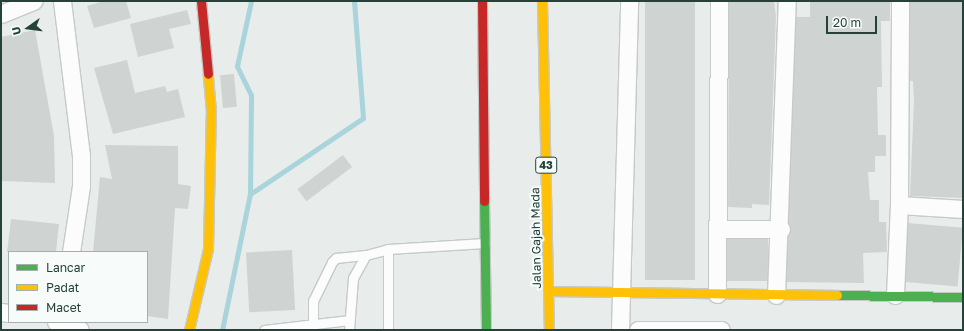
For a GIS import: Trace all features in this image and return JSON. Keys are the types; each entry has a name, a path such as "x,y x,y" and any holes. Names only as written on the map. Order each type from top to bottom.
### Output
{"main road":[{"path":"189,330 208,249 212,184 211,111 201,1"},
{"path":"482,1 486,330"},
{"name":"Jalan Gajah Mada","path":"542,1 550,291 549,330"},
{"path":"550,291 963,297"}],"street":[{"path":"1,14 33,1"},
{"path":"62,1 81,154 81,186 71,251"},
{"path":"620,330 629,1"},
{"path":"717,294 719,229 719,1"},
{"path":"776,295 781,229 787,1"},
{"path":"895,295 899,205 900,1"},
{"path":"899,205 963,209"},
{"path":"719,229 781,229"},
{"path":"59,323 80,330"},
{"path":"638,330 721,330"}],"lane":[{"path":"313,327 313,301 332,262 336,258 366,256 388,249 485,244"},
{"path":"388,249 388,330"},
{"path":"349,330 353,278 366,256"},
{"path":"267,330 313,327 349,320"}],"building":[{"path":"104,1 126,1 131,18 94,28 87,6"},
{"path":"645,1 695,1 695,280 645,280"},
{"path":"729,1 774,1 776,17 769,205 752,204 752,208 728,207"},
{"path":"810,1 890,1 890,21 881,21 882,87 877,87 878,135 886,135 886,156 875,156 875,172 868,172 870,200 879,200 879,222 886,222 887,252 863,253 864,283 786,282 796,17 810,17"},
{"path":"910,1 963,1 963,198 910,196 914,100 913,81 910,81"},
{"path":"187,10 191,24 169,29 174,48 138,57 130,24"},
{"path":"35,30 54,136 55,183 1,181 1,37"},
{"path":"127,60 135,93 165,86 167,92 178,89 185,117 113,134 94,68"},
{"path":"234,74 237,107 223,108 220,75"},
{"path":"105,145 178,146 178,184 191,186 188,209 175,208 168,319 148,316 148,251 93,251 100,177 112,179"},
{"path":"343,155 352,167 307,201 297,189"},
{"path":"11,219 59,224 56,251 7,252"},
{"path":"908,223 963,228 958,287 903,282"},
{"path":"727,239 768,239 768,281 727,281"},
{"path":"292,250 295,310 249,312 246,252"}],"waterway":[{"path":"222,330 250,194 251,95 237,66 251,1"},
{"path":"250,194 363,118 354,1"}],"traffic: fast":[{"path":"484,201 486,330"},
{"path":"837,295 963,297"}],"traffic: slow":[{"path":"542,1 549,330"},
{"path":"189,330 208,249 211,111 208,74"},
{"path":"550,291 837,295"}],"traffic: jam":[{"path":"201,1 208,74"},
{"path":"482,1 484,201"}]}
